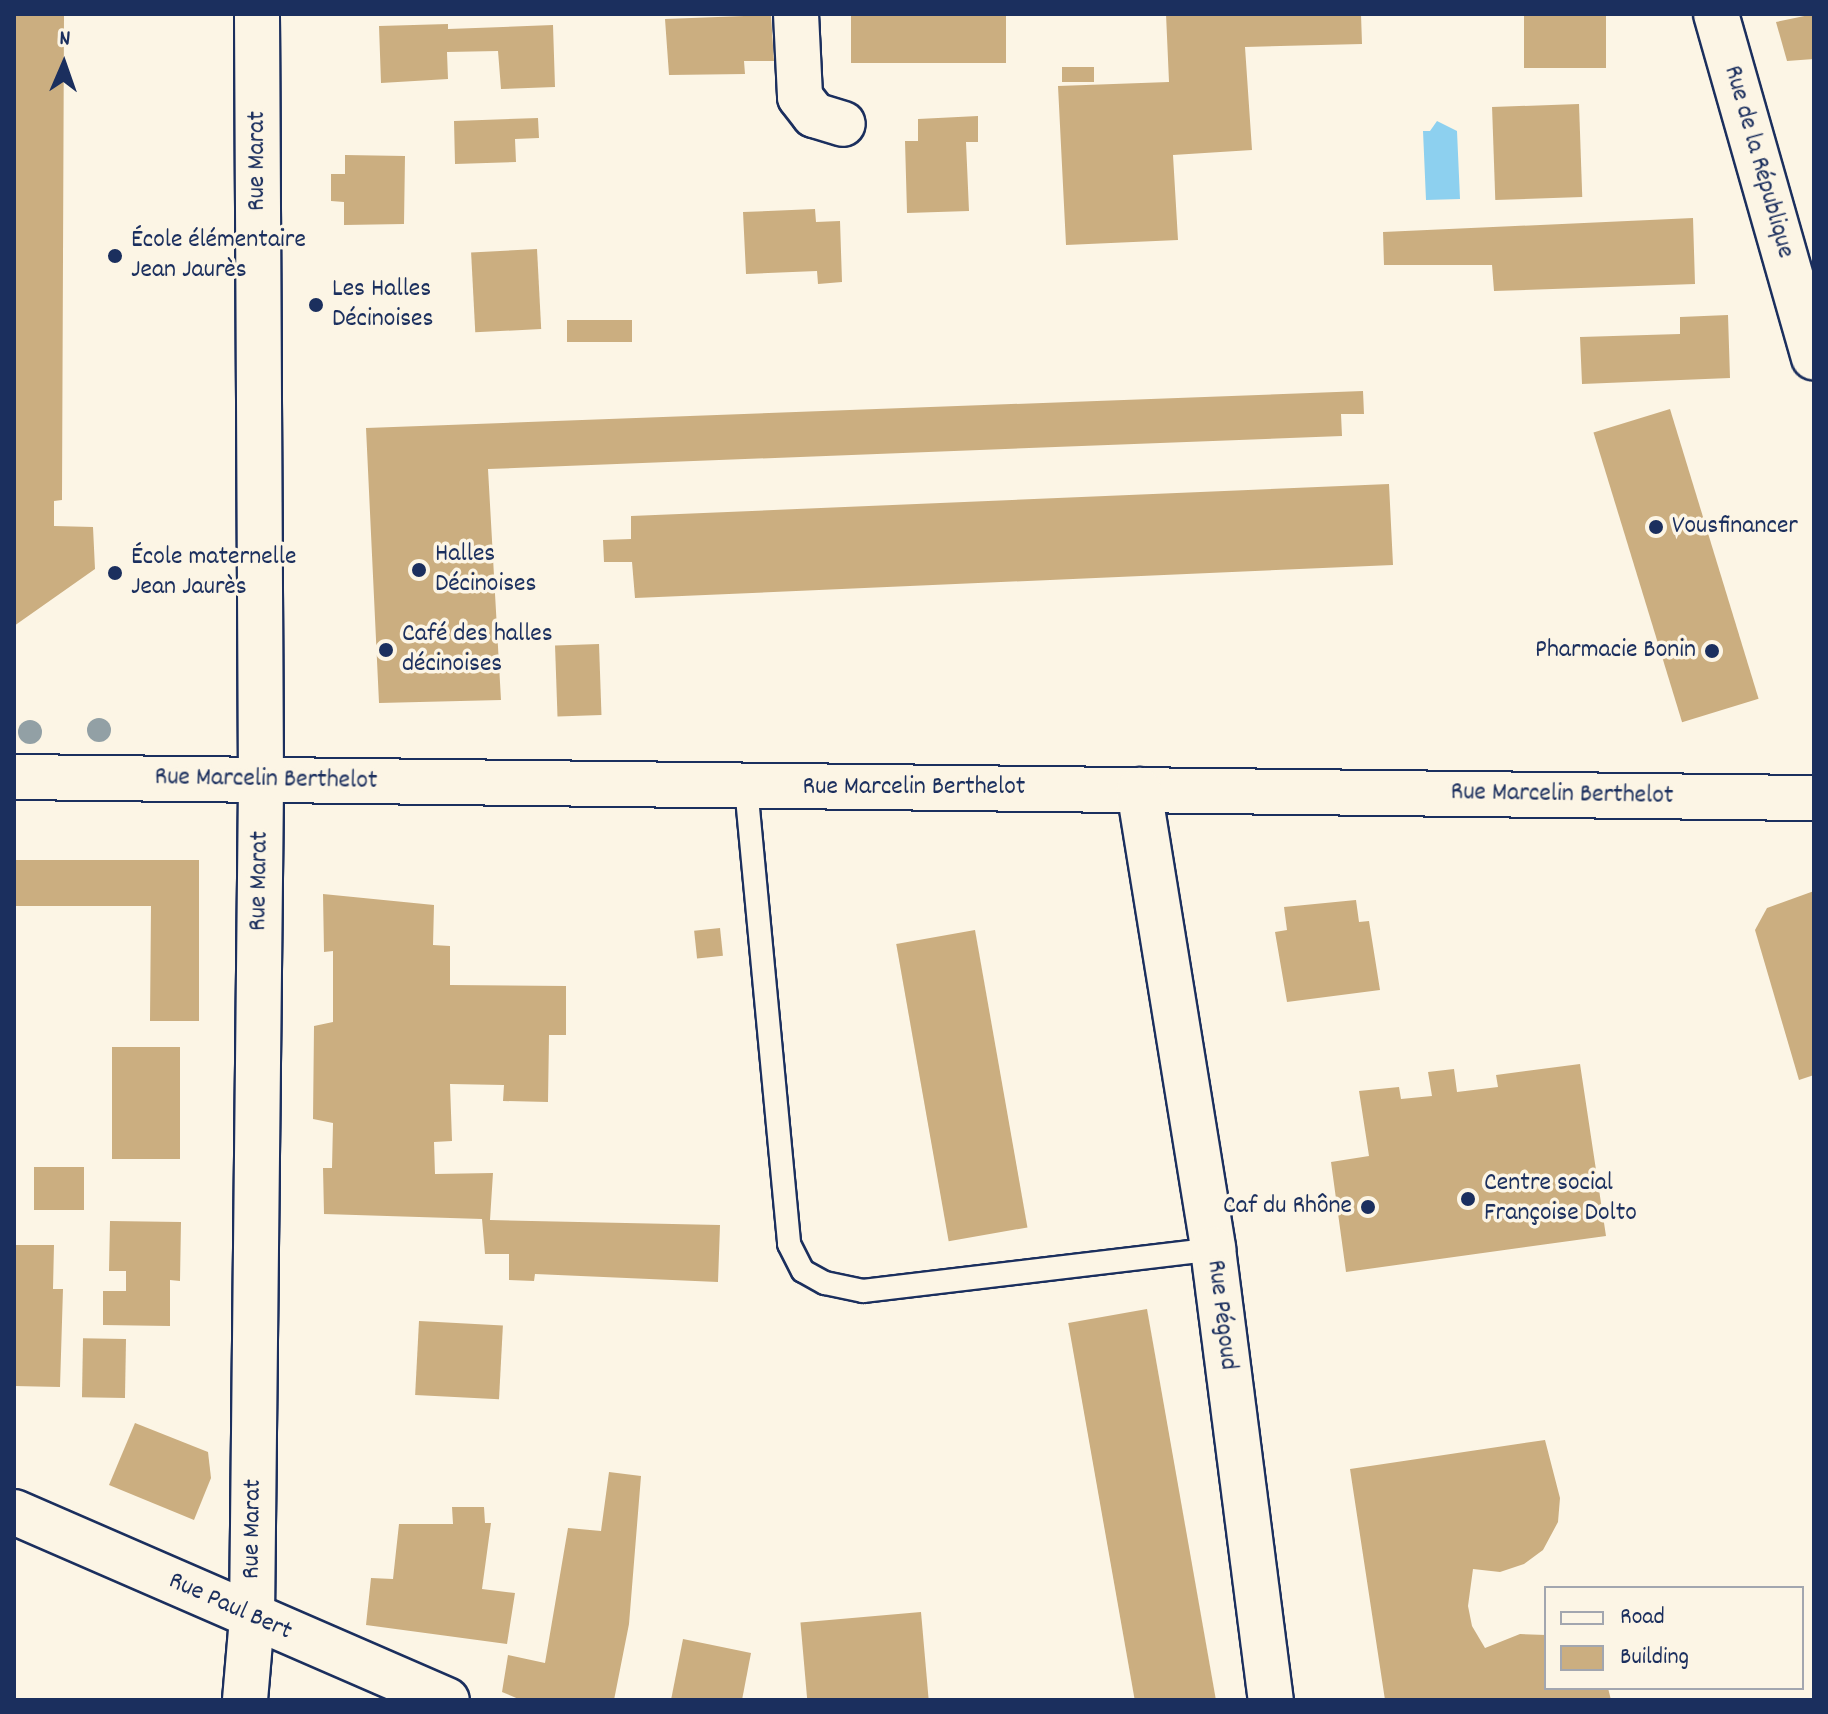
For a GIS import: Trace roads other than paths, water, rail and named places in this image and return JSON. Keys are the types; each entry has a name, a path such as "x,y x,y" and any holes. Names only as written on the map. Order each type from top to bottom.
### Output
{"street":[{"name":"Rue Marat","path":"245,1700 252,1618 261,780 257,14"},
{"path":"796,14 800,97 814,115 843,124"},
{"name":"Rue de la République","path":"1716,14 1814,357"},
{"name":"Rue Marcelin Berthelot","path":"14,777 1814,798"},
{"name":"Rue Pégoud","path":"1139,790 1213,1249 1271,1700"},
{"name":"Rue Paul Bert","path":"14,1512 252,1618 447,1700"}],"lane":[{"path":"746,787 789,1244 803,1271 825,1283 863,1291 1213,1249"}],"water":[{"path":"1437,121 1457,131 1460,199 1426,200 1423,131 1430,131"}],"place":[{"name":"École élémentaire Jean Jaurès","path":"115,256"},
{"name":"Les Halles Décinoises","path":"316,305"},
{"name":"Vousfinancer","path":"1656,527"},
{"name":"Halles Décinoises","path":"419,570"},
{"name":"École maternelle Jean Jaurès","path":"115,573"},
{"name":"Café des halles décinoises","path":"386,650"},
{"name":"Pharmacie Bonin","path":"1712,651"},
{"name":"Centre social Françoise Dolto","path":"1468,1199"},
{"name":"Caf du Rhône","path":"1368,1207"}]}
